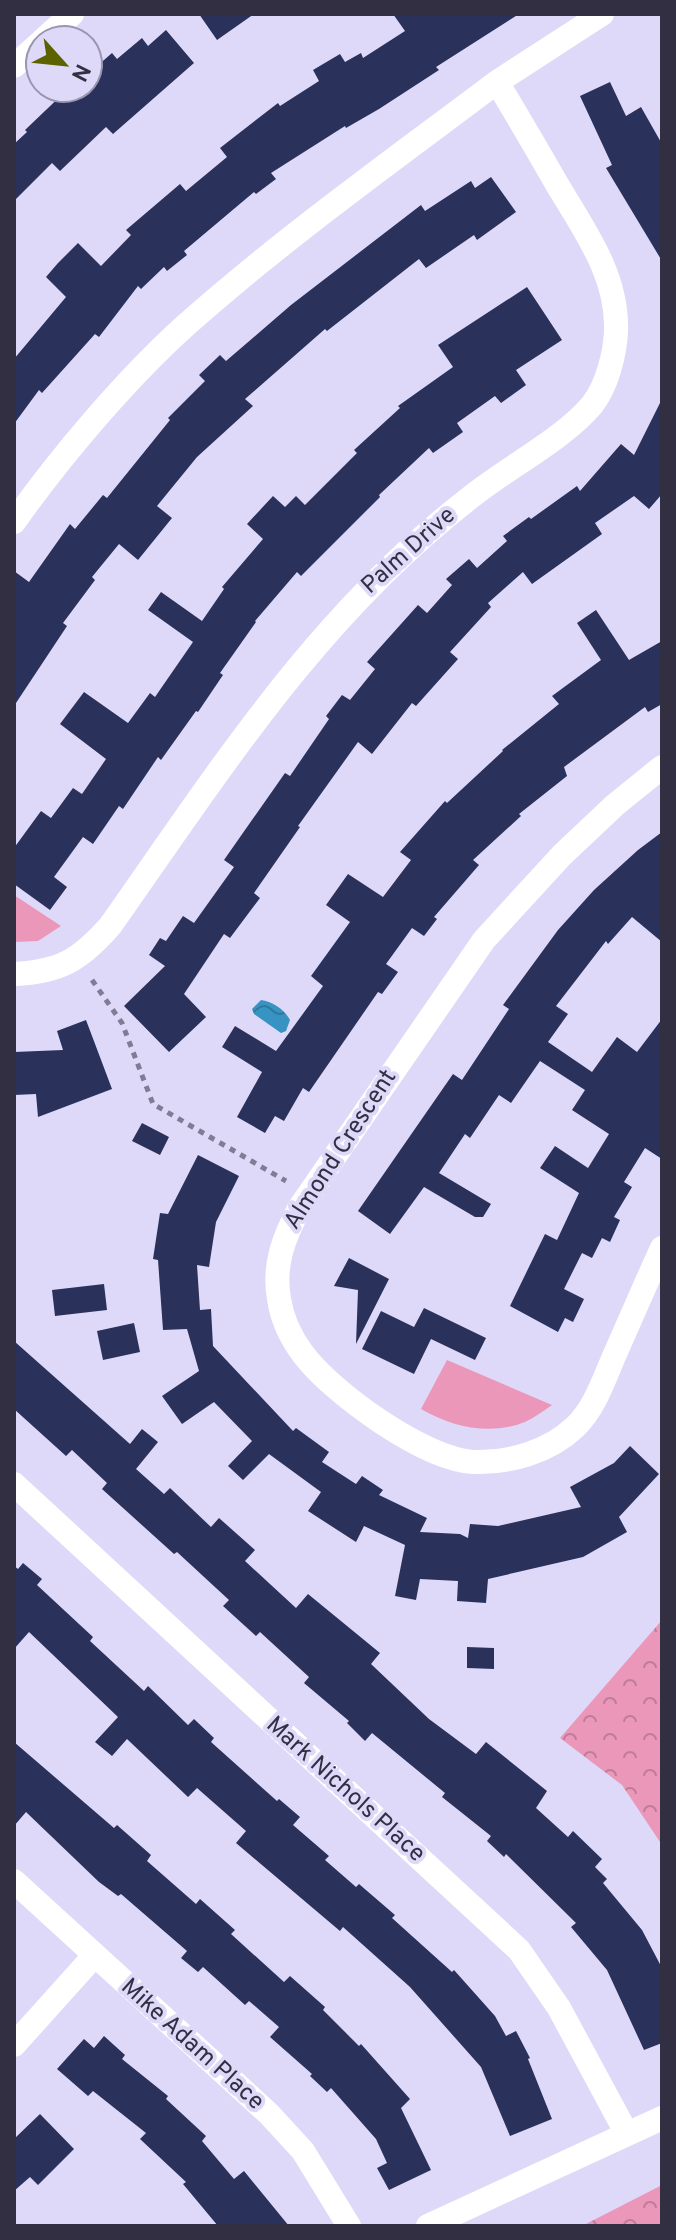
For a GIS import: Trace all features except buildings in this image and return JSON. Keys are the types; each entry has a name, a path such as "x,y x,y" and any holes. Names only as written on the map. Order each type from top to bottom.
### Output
{"street":[{"path":"14,522 85,433 183,327 277,248 497,82 602,14"},
{"name":"Palm Drive","path":"14,974 39,973 63,966 88,951 110,926 258,716 324,634 421,535 569,426 593,403 610,367 616,332 614,302 601,260 497,82"},
{"name":"Almond Crescent","path":"662,767 615,805 562,855 484,940 300,1207 282,1242 277,1269 279,1298 290,1334 303,1353 316,1370 360,1406 412,1441 440,1455 472,1462 501,1461 526,1456 553,1443 575,1427 593,1403 662,1248"},
{"name":"Mark Nichols Place","path":"14,1484 519,1950 559,2008 627,2134"},
{"name":"Mike Adam Place","path":"14,1881 277,2123 303,2151 349,2226"},
{"path":"14,2045 94,1956"},
{"path":"428,2226 662,2118"}],"path":[{"path":"92,980 122,1023 153,1104 286,1181"}],"green space":[{"path":"14,895 61,926 38,941 14,942"},
{"path":"447,1360 552,1405 525,1422 512,1426 485,1429 445,1421 421,1409"},
{"path":"662,1620 662,1845 622,1785 560,1738"},
{"path":"662,2185 662,2226 582,2226"}],"water":[{"path":"261,1000 274,1004 288,1016 290,1020 286,1031 281,1033 254,1014 252,1009"}]}
